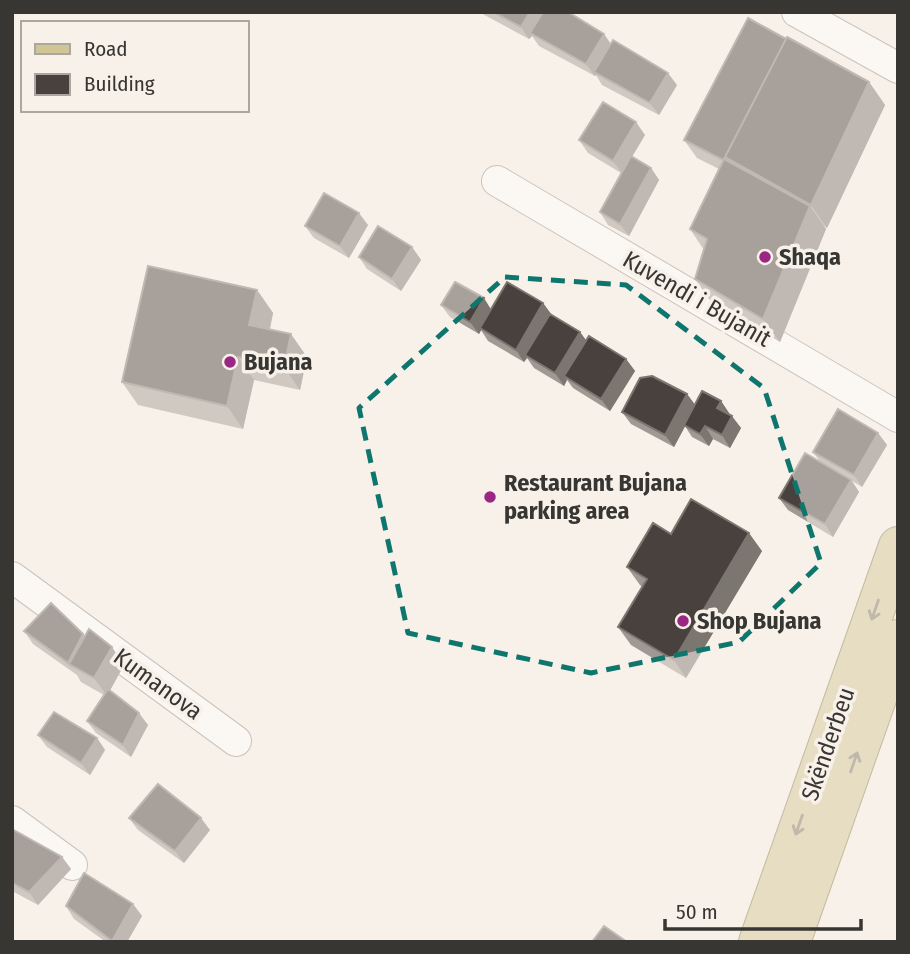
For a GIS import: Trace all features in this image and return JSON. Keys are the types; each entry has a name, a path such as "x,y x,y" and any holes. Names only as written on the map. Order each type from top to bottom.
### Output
{"main road":[{"name":"Skënderbeu","path":"758,942 898,546"},
{"name":"Skënderbeu","path":"791,942 898,639"}],"street":[{"path":"797,12 898,68"},
{"name":"Kuvendi i Bujanit","path":"497,181 898,417"},
{"name":"Kumanova","path":"12,577 236,741"},
{"path":"12,821 72,865"}],"highlighted area":[{"path":"505,277 626,285 764,388 821,563 739,642 591,673 408,633 359,408"}],"building":[{"path":"493,12 530,12 521,27"},
{"path":"543,12 568,12 604,34 586,64 530,33"},
{"path":"748,18 786,39 725,157 726,160 723,160 684,140"},
{"path":"787,37 869,82 811,205 725,157"},
{"path":"613,40 668,73 650,103 594,72"},
{"path":"603,102 636,122 613,161 579,140"},
{"path":"631,156 651,168 620,224 600,212"},
{"name":"Shaqa","path":"724,159 810,206 763,319 695,279 707,239 690,229"},
{"path":"324,193 359,213 340,246 305,226"},
{"path":"378,226 412,247 392,279 359,257"},
{"path":"148,266 257,290 249,325 291,334 284,367 238,357 227,406 122,382"},
{"path":"455,282 484,298 470,322 441,305"},
{"path":"507,282 543,303 516,350 480,328"},
{"path":"550,314 580,332 555,373 525,355"},
{"path":"589,336 626,359 601,399 564,376"},
{"path":"652,376 687,394 665,435 622,412 640,378"},
{"path":"702,391 721,401 717,408 732,416 722,435 705,426 700,434 684,425"},
{"path":"838,409 878,433 854,475 813,452"},
{"path":"805,453 851,480 825,524 779,498"},
{"name":"Shop Bujana","path":"691,499 749,533 674,660 618,627 647,579 627,567 653,523 671,534"},
{"path":"51,603 83,634 68,663 24,631"},
{"path":"89,629 112,647 94,678 69,664"},
{"path":"108,689 139,713 123,745 87,721"},
{"path":"54,712 97,738 81,763 38,735"},
{"path":"158,784 201,818 175,851 129,818"},
{"path":"12,829 62,857 29,892 12,883"},
{"path":"84,873 133,904 112,941 66,906"},
{"path":"604,926 627,942 592,942"}],"place":[{"name":"Shaqa","path":"765,257"},
{"name":"Bujana","path":"230,362"},
{"name":"Restaurant Bujana parking area","path":"490,497"},
{"name":"Shop Bujana","path":"683,621"}]}
